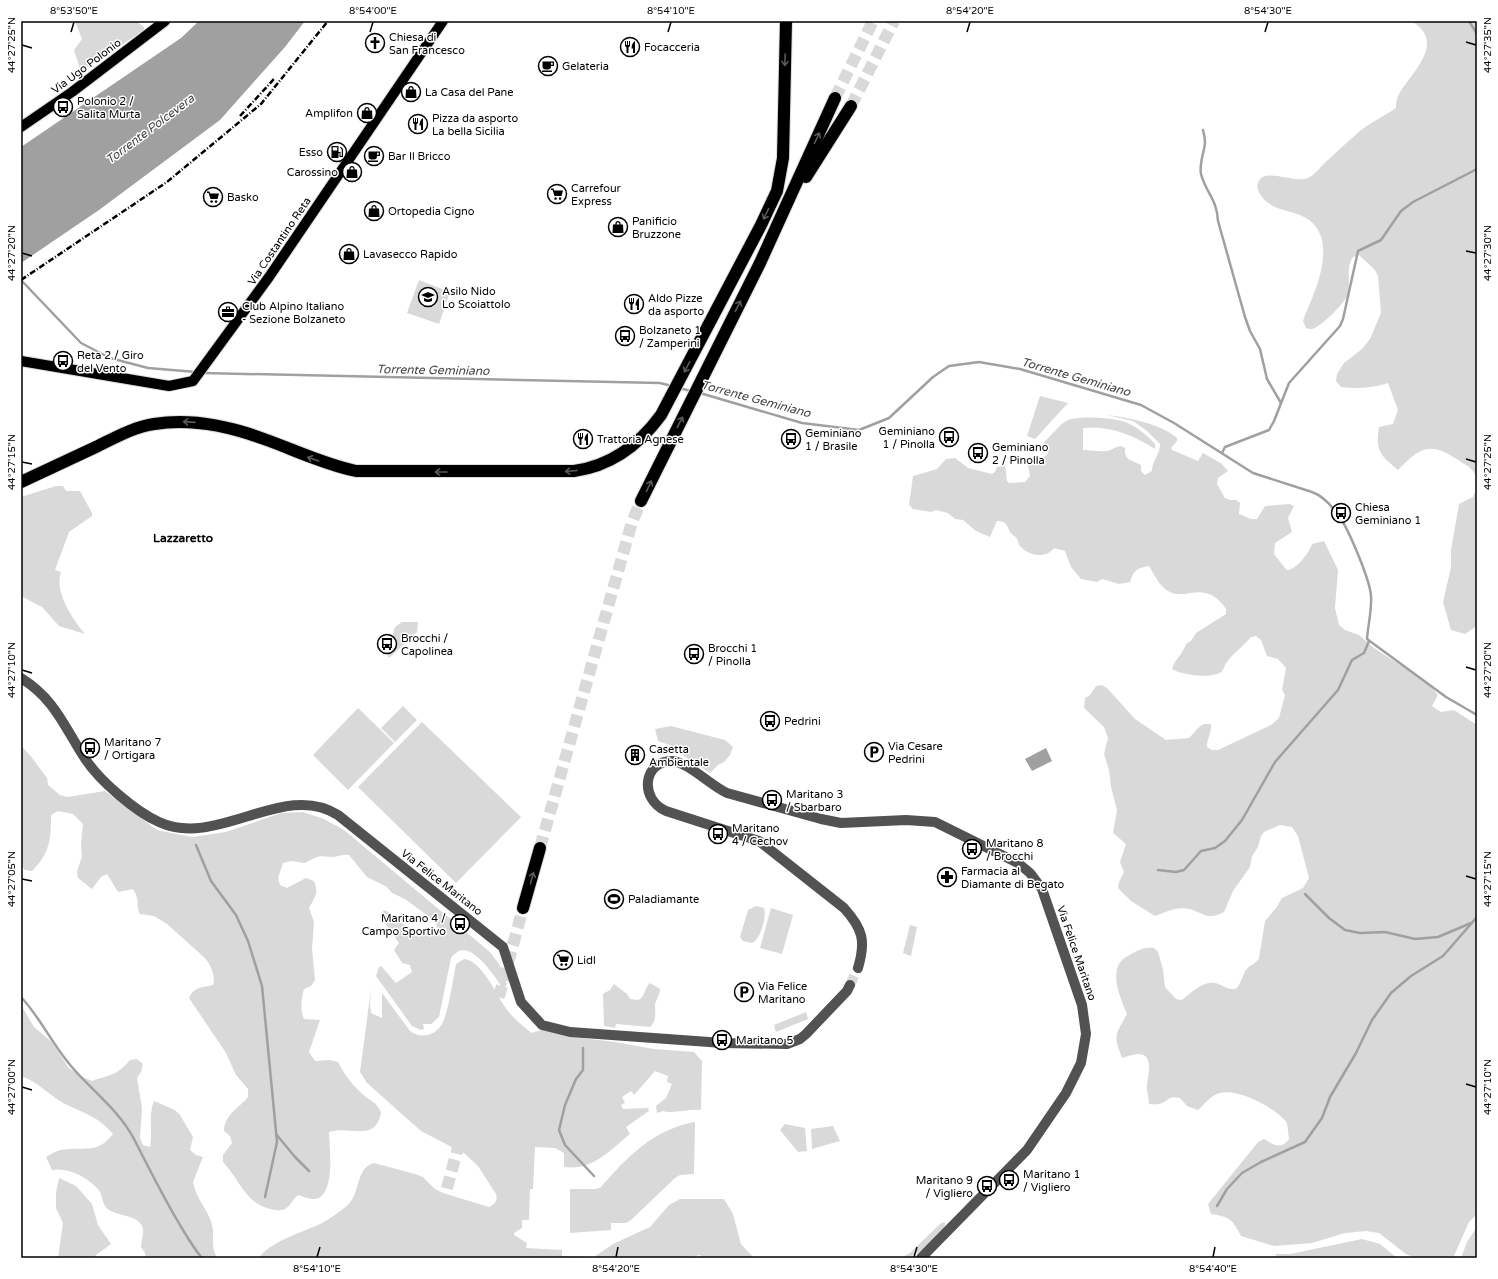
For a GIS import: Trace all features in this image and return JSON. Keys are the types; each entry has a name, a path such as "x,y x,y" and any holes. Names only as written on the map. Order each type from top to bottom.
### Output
{"highway":[{"path":"21,482 124,433 153,424 175,422 190,422 226,428 264,439 294,452 337,467 356,471 563,472 586,470 609,462 640,440 661,415 773,200 780,178 783,158 786,21"},
{"path":"641,501 776,230 835,98"},
{"path":"776,230 851,106"},
{"path":"523,908 540,848"}],"main road":[{"name":"Via Ugo Polonio","path":"21,127 72,92 165,21"},
{"name":"Via Costantino Reta","path":"21,361 169,386 179,385 194,380 269,277 443,21"}],"street":[{"name":"Via Felice Maritano","path":"21,678 46,697 87,761 96,772 134,806 159,822 180,828 205,827 305,804 325,808 338,816 503,947 521,1002 539,1022 548,1027 570,1032 616,1036 705,1042 787,1044 800,1039 806,1034 847,991 850,985"},
{"name":"Via Felice Maritano","path":"858,968 862,949 861,934 854,919 844,908 759,841 660,808 652,800 648,789 649,778 656,768 666,762 676,762 684,765 716,788 727,793 841,823 906,820 935,822 1018,863 1030,872 1042,889 1082,1005 1086,1034 1082,1063 1066,1093 1027,1150 921,1258"}],"shaded area":[{"path":"75,21 136,21 144,27 144,30 81,72 74,50 82,39"},
{"path":"1411,21 1477,21 1477,479 1474,472 1468,467 1450,455 1434,449 1427,449 1414,455 1398,470 1380,452 1378,442 1379,427 1393,424 1398,410 1388,383 1365,388 1353,388 1341,387 1336,381 1337,374 1344,363 1362,349 1370,339 1381,313 1378,276 1375,270 1359,255 1353,257 1349,266 1349,289 1346,298 1338,309 1321,324 1312,329 1306,328 1303,321 1320,275 1323,260 1323,246 1320,234 1313,223 1300,215 1280,209 1266,201 1259,192 1257,185 1261,178 1266,176 1295,179 1311,177 1360,131 1396,108 1398,96 1423,58 1426,49 1427,39 1422,30"},
{"path":"419,280 450,292 439,324 407,313"},
{"path":"1040,396 1068,403 1035,439 1027,436"},
{"path":"1107,415 1134,419 1153,425 1177,438 1177,441 1171,448 1172,450 1198,461 1203,453 1222,464 1228,471 1218,478 1217,484 1225,498 1236,500 1240,503 1239,514 1251,519 1257,519 1265,506 1290,504 1294,506 1288,518 1292,532 1275,543 1274,554 1285,568 1287,570 1298,564 1312,544 1324,541 1338,570 1335,608 1339,625 1345,630 1359,635 1374,648 1428,683 1438,695 1432,706 1441,712 1454,710 1477,725 1477,1214 1469,1222 1453,1258 1415,1258 1406,1254 1379,1233 1366,1231 1345,1233 1312,1243 1274,1246 1241,1236 1233,1222 1222,1216 1211,1214 1208,1204 1258,1142 1264,1139 1271,1143 1280,1145 1289,1139 1287,1123 1275,1111 1256,1100 1237,1093 1228,1092 1217,1094 1198,1110 1187,1106 1180,1098 1176,1097 1170,1098 1159,1104 1149,1104 1147,1087 1149,1071 1148,1060 1143,1055 1139,1054 1122,1058 1116,1039 1118,1031 1127,1014 1117,987 1116,972 1118,965 1122,960 1141,949 1154,948 1158,952 1163,969 1165,987 1176,999 1182,1000 1197,988 1210,983 1215,983 1230,989 1236,989 1240,984 1245,971 1259,958 1265,921 1282,898 1303,888 1309,878 1298,836 1292,827 1280,825 1264,832 1261,836 1258,847 1252,856 1250,867 1233,891 1224,912 1218,915 1209,916 1189,909 1180,908 1155,916 1131,901 1118,888 1124,872 1120,862 1126,844 1113,833 1117,810 1111,787 1109,770 1104,754 1108,738 1104,727 1084,708 1085,698 1090,695 1096,686 1102,685 1107,688 1135,719 1166,740 1189,738 1204,724 1211,724 1207,747 1212,750 1218,750 1271,725 1279,718 1285,695 1282,690 1286,668 1278,659 1267,656 1261,640 1256,636 1251,637 1229,659 1221,672 1203,676 1176,671 1172,669 1186,644 1191,641 1196,633 1226,614 1226,609 1218,599 1210,594 1202,592 1180,594 1172,593 1163,587 1149,566 1136,570 1130,582 1119,584 1102,579 1097,582 1081,579 1071,567 1065,551 1054,548 1043,555 1029,553 1020,546 1017,539 1010,532 1006,524 1002,522 997,521 990,537 976,531 963,520 955,519 948,513 936,510 931,512 913,509 909,505 913,476 937,469 946,459 955,458 968,468 992,474 995,472 997,467 1005,466 1007,481 1009,483 1025,482 1030,476 1028,465 1042,459 1048,453 1044,442 1060,426 1071,419 1104,418 1125,422 1141,431 1155,444 1155,449 1129,435 1093,427 1083,428 1083,450 1107,451 1120,446 1125,448 1125,454 1128,459 1141,465 1141,471 1145,475 1152,471 1160,444 1147,431 1133,421"},
{"path":"56,486 63,486 66,491 80,491 92,513 92,516 69,532 55,570 61,572 60,588 62,597 70,613 85,634 59,626 42,607 21,596 21,497"},
{"path":"1477,488 1477,626 1465,634 1451,630 1443,602 1451,567 1451,550 1459,504 1473,497"},
{"path":"402,622 418,622 417,632 389,658 387,654 395,627"},
{"path":"403,706 417,720 395,742 381,728"},
{"path":"358,708 394,743 348,790 313,755"},
{"path":"422,722 521,817 456,883 358,787"},
{"path":"671,726 725,740 733,747 730,755 710,773 684,756 678,748 658,741 655,729"},
{"path":"21,746 30,755 47,778 48,785 60,795 67,797 105,791 157,830 192,837 226,832 281,813 303,812 324,819 344,830 490,952 499,964 507,985 503,988 480,959 465,950 458,952 451,958 439,1017 431,1024 423,1024 424,1029 421,1030 412,1026 376,976 379,967 381,966 396,983 412,972 410,965 402,963 394,950 399,943 380,916 384,910 414,932 421,934 429,933 437,929 436,922 405,899 392,893 387,887 367,877 349,855 333,857 324,856 305,863 291,861 283,863 278,878 280,885 287,888 306,878 314,881 316,889 316,895 309,908 314,922 312,949 315,980 311,986 304,989 301,1004 304,1019 320,1020 309,1052 315,1061 330,1060 338,1062 350,1081 366,1097 377,1105 381,1113 378,1122 373,1128 361,1131 337,1130 329,1132 329,1181 326,1190 321,1197 313,1199 298,1195 287,1208 281,1210 262,1206 254,1202 223,1162 223,1155 232,1143 230,1136 224,1131 226,1120 248,1097 248,1089 236,1075 226,1053 189,998 196,989 213,985 213,975 210,965 206,959 167,924 154,916 140,914 137,897 133,889 118,892 107,874 101,877 92,889 78,878 77,871 82,857 81,843 83,824 73,814 58,811 51,815 50,839 43,858 32,871 25,870 21,866"},
{"path":"756,906 764,908 765,917 762,928 758,938 755,941 752,943 743,941 740,937 748,910"},
{"path":"771,908 793,915 782,954 760,948"},
{"path":"910,925 917,927 911,956 903,953"},
{"path":"464,959 476,965 482,971 508,1011 517,1021 532,1033 544,1029 573,1037 615,1042 654,1049 694,1052 702,1061 701,1110 671,1112 663,1111 657,1113 656,1106 666,1098 672,1084 667,1082 668,1076 655,1071 634,1095 631,1091 622,1097 625,1103 621,1105 623,1109 648,1108 649,1111 626,1127 630,1134 608,1153 584,1166 564,1167 564,1153 555,1148 535,1147 533,1189 530,1189 529,1220 522,1220 522,1228 514,1233 514,1235 527,1243 526,1248 562,1250 562,1256 594,1257 613,1244 650,1227 669,1205 680,1199 724,1199 733,1214 741,1244 754,1258 702,1258 700,1255 688,1258 259,1258 264,1252 278,1242 320,1224 343,1209 349,1204 353,1197 363,1171 367,1166 374,1163 423,1177 435,1189 443,1193 489,1207 496,1202 496,1194 478,1166 465,1154 421,1131 367,1083 360,1072 371,989 371,1013 382,1018 382,993 410,1031 419,1035 429,1035 437,1030 443,1022 449,1002 456,964"},
{"path":"650,983 660,989 655,1005 655,1019 650,1027 616,1024 615,1028 604,1026 603,994 610,990 614,984 627,994 630,999 638,1000 642,997"},
{"path":"21,1005 34,1027 52,1042 68,1067 80,1076 92,1081 116,1072 130,1060 137,1059 143,1064 141,1072 137,1078 142,1108 140,1138 143,1145 150,1147 151,1112 154,1101 175,1110 180,1115 193,1137 190,1150 196,1155 203,1157 193,1182 212,1225 213,1245 217,1258 146,1258 141,1247 143,1231 140,1222 106,1208 98,1189 83,1177 64,1170 52,1170 46,1157 61,1150 96,1147 107,1141 113,1134 96,1119 63,1103 38,1085 21,1076"},
{"path":"806,1012 808,1019 776,1032 774,1025"},
{"path":"694,1122 694,1174 680,1175 675,1178 626,1223 611,1223 611,1230 570,1233 570,1189 596,1189 601,1187 631,1155 653,1138 666,1131"},
{"path":"785,1124 805,1128 807,1151 798,1152 780,1130"},
{"path":"833,1126 840,1141 812,1149 811,1129"},
{"path":"59,1178 76,1186 92,1204 98,1225 111,1244 96,1255 95,1258 58,1258 63,1223 56,1208 56,1193"},
{"path":"945,1222 945,1226 926,1247 914,1255 901,1258 910,1253 941,1223"},
{"path":"1477,1227 1477,1258 1461,1258 1467,1242"},
{"path":"1362,1239 1380,1244 1397,1258 1279,1258 1275,1254 1290,1254"}],"water":[{"name":"Torrente Polcevera","path":"199,21 305,21 285,47 220,120 99,210 21,263 21,147 181,38"},
{"path":"1046,748 1052,761 1032,771 1025,759"}],"waterway":[{"path":"1469,21 1477,34"},
{"path":"1203,130 1205,143 1201,162 1201,174 1216,207 1218,221 1245,317 1250,331 1260,349 1267,379 1281,403"},
{"path":"1222,453 1225,447 1269,430 1289,383 1340,326 1343,319 1358,251 1381,240 1401,211 1413,202 1477,169"},
{"name":"Torrente Geminiano","path":"21,280 81,343 110,358 148,368 196,372"},
{"name":"Torrente Geminiano","path":"700,393 802,423 859,430 889,418 933,377 949,366 979,362 1020,369 1141,405 1174,423 1253,473 1312,492 1327,502 1339,516 1348,532 1370,589 1371,601 1367,639 1446,697 1477,715"},
{"name":"Torrente Geminiano","path":"203,373 660,383 672,386"},
{"name":"Torrente Geminiano","path":"679,388 691,391"},
{"path":"1158,870 1176,872 1184,870 1201,851 1215,848 1225,841 1242,820 1275,762 1338,690 1352,660 1364,653 1369,641"},
{"path":"196,845 211,881 236,915 248,941 262,986 277,1142 265,1197"},
{"path":"1305,894 1329,918 1345,930 1360,933 1385,932 1415,939 1438,937 1471,923"},
{"path":"1217,1206 1227,1189 1242,1173 1261,1162 1305,1142 1322,1118 1330,1097 1356,1053 1372,1020 1391,993 1411,976 1443,956 1477,917"},
{"path":"21,997 71,1066 113,1109 128,1128 176,1219 202,1258"},
{"path":"583,1048 583,1070 576,1079 565,1105 559,1130 565,1145 594,1176"},
{"path":"276,1134 309,1171"}],"tunnel":[{"path":"835,98 873,21"},
{"path":"851,106 894,21"},
{"path":"540,848 632,522 641,501"},
{"path":"428,1258 523,908"},
{"path":"850,985 858,968"}],"railway":[{"path":"21,280 167,182 261,104 328,21"},
{"path":"240,116 274,79"}],"place":[{"name":"Chiesa di San Francesco","path":"375,43"},
{"name":"Focacceria","path":"630,47"},
{"name":"Gelateria","path":"548,66"},
{"name":"La Casa del Pane","path":"411,92"},
{"name":"Polonio 2 / Salita Murta","path":"63,107"},
{"name":"Amplifon","path":"367,113"},
{"name":"Pizza da asporto La bella Sicilia","path":"418,124"},
{"name":"Esso","path":"337,152"},
{"name":"Bar Il Bricco","path":"374,156"},
{"name":"Carossino","path":"352,172"},
{"name":"Carrefour Express","path":"557,194"},
{"name":"Basko","path":"213,197"},
{"name":"Ortopedia Cigno","path":"374,211"},
{"name":"Panificio Bruzzone","path":"618,227"},
{"name":"Lavasecco Rapido","path":"349,254"},
{"name":"Asilo Nido Lo Scoiattolo","path":"428,297"},
{"name":"Aldo Pizze da asporto","path":"634,304"},
{"name":"Club Alpino Italiano - Sezione Bolzaneto","path":"228,312"},
{"name":"Bolzaneto 1 / Zamperini","path":"625,336"},
{"name":"Reta 2 / Giro del Vento","path":"63,361"},
{"name":"Geminiano 1 / Pinolla","path":"949,437"},
{"name":"Trattoria Agnese","path":"583,439"},
{"name":"Geminiano 1 / Brasile","path":"791,439"},
{"name":"Geminiano 2 / Pinolla","path":"978,453"},
{"name":"Chiesa Geminiano 1","path":"1341,513"},
{"name":"Brocchi / Capolinea","path":"387,644"},
{"name":"Brocchi 1 / Pinolla","path":"694,654"},
{"name":"Pedrini","path":"770,721"},
{"name":"Maritano 7 / Ortigara","path":"90,748"},
{"name":"Via Cesare Pedrini","path":"874,752"},
{"name":"Casetta Ambientale","path":"635,755"},
{"name":"Maritano 3 / Sbarbaro","path":"772,800"},
{"name":"Maritano 4 / Cechov","path":"718,834"},
{"name":"Maritano 8 / Brocchi","path":"972,849"},
{"name":"Farmacia al Diamante di Begato","path":"947,877"},
{"name":"Paladiamante","path":"614,899"},
{"name":"Maritano 4 / Campo Sportivo","path":"460,924"},
{"name":"Lidl","path":"563,960"},
{"name":"Via Felice Maritano","path":"744,992"},
{"name":"Maritano 5","path":"722,1040"},
{"name":"Maritano 1 / Vigliero","path":"1009,1180"},
{"name":"Maritano 9 / Vigliero","path":"987,1186"}],"district":[{"name":"Lazzaretto","path":"183,538"}]}
